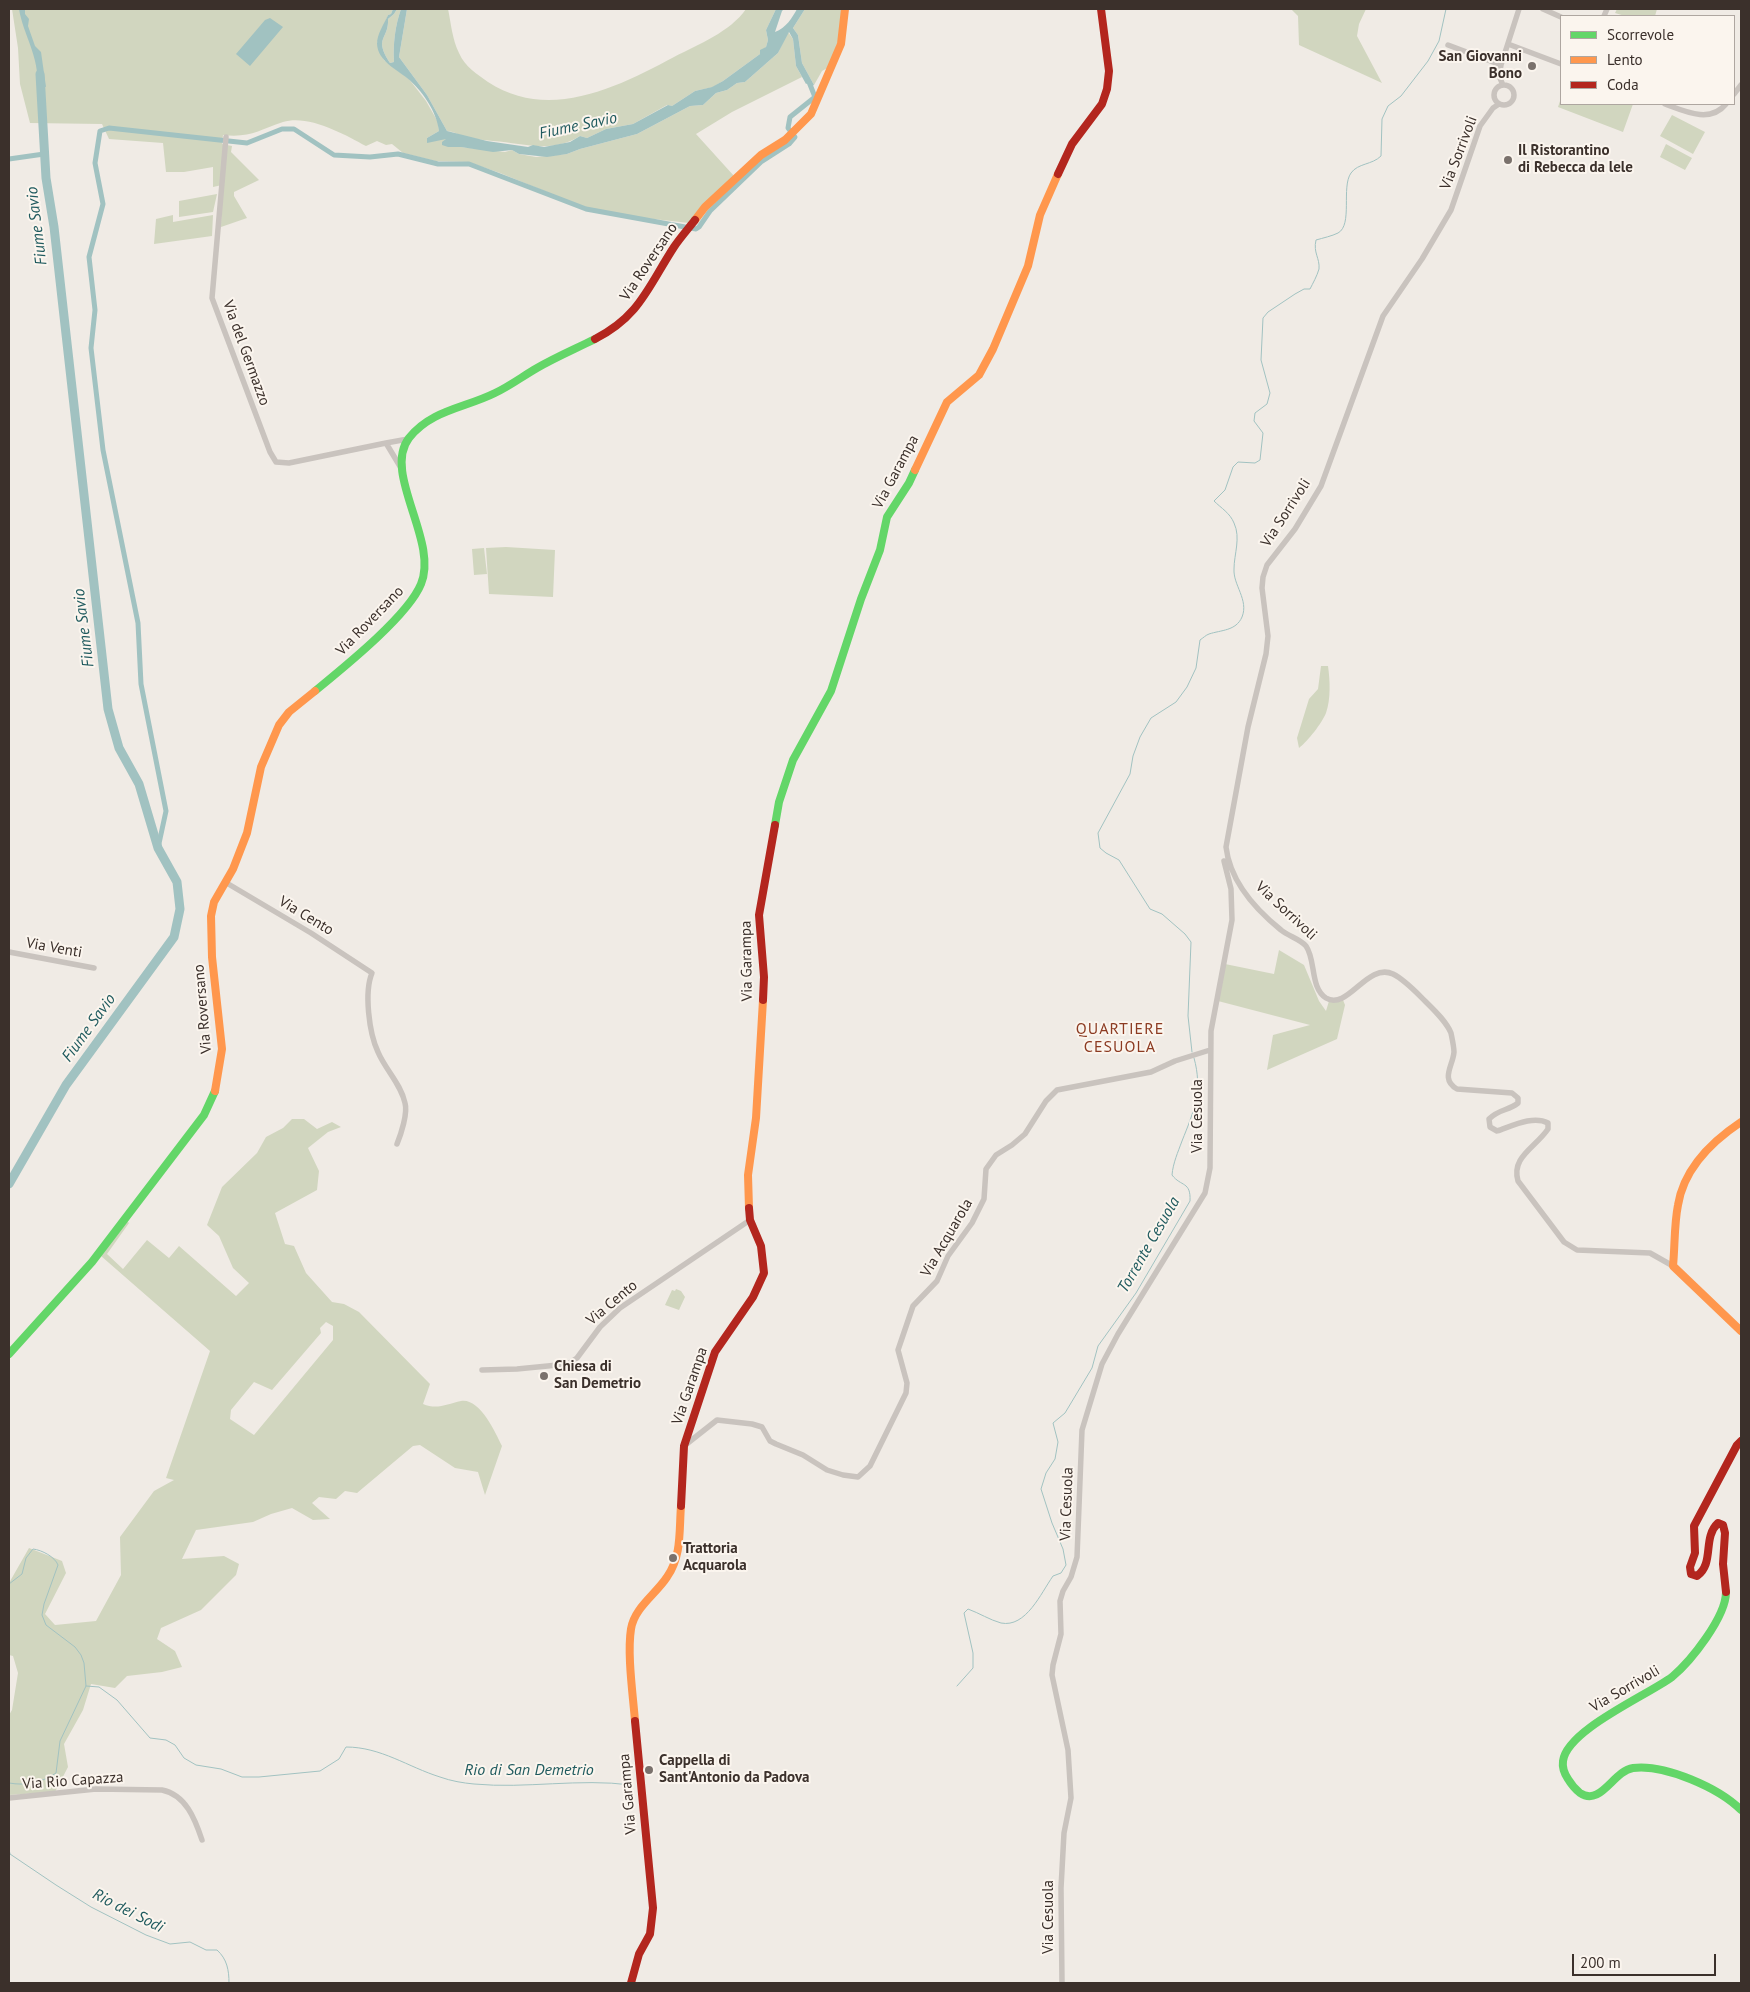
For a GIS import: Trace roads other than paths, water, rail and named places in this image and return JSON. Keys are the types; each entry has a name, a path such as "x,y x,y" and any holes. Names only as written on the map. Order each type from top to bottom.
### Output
{"street":[{"name":"Via Roversano","path":"9,1354 96,1257 204,1115 214,1094 222,1049 212,957 211,916 214,902 240,852 247,833 261,767 279,725 289,712 344,668 393,621 414,597 421,584 425,570 424,553 401,468 402,450 408,438 432,418 455,407 494,394 539,367 610,331 628,317 641,301 674,247 705,207 761,155 785,140 811,114 841,44 845,9"},
{"name":"Via Garampa","path":"632,1983 639,1954 650,1934 652,1908 635,1719 631,1629 637,1613 668,1576 678,1555 684,1446 715,1352 753,1297 764,1273 761,1246 750,1220 748,1175 756,1118 764,977 759,915 779,802 793,760 831,690 861,599 880,550 887,516 909,483 947,402 979,375 993,348 1028,266 1040,215 1072,144 1102,104 1107,90 1109,71 1101,9"},
{"path":"1500,86 1496,78 1519,9"},
{"path":"1542,9 1560,17"},
{"path":"1508,44 1560,64"},
{"path":"1448,45 1501,66"},
{"path":"1500,86 1510,86 1514,95 1509,103 1497,102 1494,93 1500,86"},
{"name":"Via Sorrivoli","path":"1497,102 1480,126 1452,210 1384,316 1321,486 1295,529 1267,566 1263,577 1262,588 1268,636 1266,654 1248,727 1226,847 1228,862 1234,877 1255,905 1281,930 1304,944 1311,955 1317,987 1325,998 1332,1000 1343,998 1374,974 1384,972 1392,974 1411,988 1438,1013 1450,1032 1454,1051 1448,1077 1451,1085 1457,1089 1512,1093 1518,1098 1518,1103 1514,1106 1496,1112 1489,1119 1490,1127 1497,1131 1533,1120 1541,1119 1548,1123 1548,1130 1544,1136 1518,1162 1516,1173 1518,1181 1564,1242 1577,1250 1650,1253 1673,1266 1741,1331"},
{"path":"1668,105 1694,115 1710,114 1725,105"},
{"name":"Via del Germazzo","path":"226,137 212,298 270,452 276,462 289,464 408,438"},
{"path":"386,443 401,468"},
{"path":"1210,1050 1211,1031 1232,920 1231,889 1224,863 1226,847"},
{"name":"Via Cento","path":"225,882 311,933 372,973 368,986 372,1032 378,1052 393,1075 406,1104 402,1133 397,1144"},
{"name":"Via Venti","path":"9,952 94,968"},
{"name":"Via Acquarola","path":"684,1446 717,1420 752,1424 762,1427 770,1441 803,1455 822,1467 843,1475 858,1477 870,1466 906,1393 907,1383 898,1350 913,1306 937,1281 948,1256 972,1223 984,1199 986,1169 996,1155 1025,1134 1046,1101 1057,1090 1151,1072 1175,1060 1210,1050"},
{"name":"Via Cesuola","path":"1062,1983 1061,1888 1064,1833 1071,1798 1068,1750 1052,1675 1061,1634 1060,1601 1077,1557 1082,1430 1102,1364 1118,1334 1205,1193 1210,1168 1210,1050"},
{"path":"1673,1266 1678,1198 1685,1178 1698,1158 1728,1130 1741,1122"},
{"name":"Via Cento","path":"482,1370 536,1368 568,1364 577,1358 600,1327 620,1308 750,1220"},
{"name":"Via Sorrivoli","path":"1741,1441 1737,1445 1694,1526 1696,1553 1690,1567 1691,1574 1697,1576 1702,1574 1706,1565 1708,1538 1712,1527 1718,1523 1723,1525 1725,1531 1723,1558 1726,1602 1709,1634 1693,1658 1673,1677 1590,1726 1564,1756 1563,1771 1573,1787 1582,1795 1594,1797 1602,1793 1613,1777 1626,1769 1642,1767 1666,1771 1725,1796 1741,1810"},
{"name":"Via Rio Capazza","path":"9,1798 96,1789 162,1790 172,1792 180,1798 195,1820 202,1840"}],"water":[{"path":"19,9 25,9 25,14 29,19 28,26 35,46 41,52 46,87 37,85 34,56"},
{"path":"393,9 397,9 388,19 388,26 382,43 385,55 390,63 394,62 395,35 399,15 401,9 407,9 399,57 427,95 447,131 487,141 528,147 533,145 544,147 570,142 580,136 587,138 606,129 633,124 668,105 672,106 695,91 712,87 723,81 760,54 760,50 766,47 768,40 766,30 776,9 784,9 775,32 791,19 797,9 805,9 793,28 798,35 802,63 814,85 810,87 808,83 806,84 796,66 793,39 789,32 778,53 745,82 737,83 727,90 716,93 703,105 690,106 637,134 567,154 547,157 519,154 512,150 493,152 448,147 442,145 442,142 446,139 427,143 427,138 439,131 432,109 418,89 388,64 378,50 377,40 379,33"},
{"path":"270,18 283,27 250,66 236,54 265,20"}],"waterway":[{"name":"Torrente Cesuola","path":"1192,1052 1188,1016 1191,942 1185,934 1162,914 1150,909 1119,860 1100,848 1098,833 1130,774 1133,756 1140,737 1151,718 1176,702 1187,687 1196,668 1200,640 1209,634 1223,631 1236,625 1242,617 1244,605 1234,575 1236,529 1230,516 1214,501 1225,490 1233,467 1238,462 1255,463 1260,460 1263,433 1254,421 1255,413 1267,404 1270,393 1261,360 1263,318 1268,312 1295,294 1304,289 1310,289 1319,269 1315,248 1316,240 1336,234 1342,229 1346,214 1348,179 1357,167 1374,161 1381,156 1382,119 1388,106 1401,96 1428,61 1439,41 1446,9"},
{"name":"Fiume Savio","path":"9,1184 66,1085 174,937 180,909 177,882 158,848 139,784 119,748 108,709 54,227 46,178 40,74"},
{"path":"158,848 166,811 141,684 138,623 103,450 91,348 95,310 89,257 103,204 95,163 100,131 109,128 247,143 282,129 294,129 334,155 370,157 398,154 438,164 469,164 586,209 696,229 710,211 761,162 789,144 795,137 788,128 790,117 815,97 809,82"},
{"path":"9,159 44,154"},
{"name":"Torrente Cesuola","path":"957,1686 973,1668 973,1653 964,1613 968,1609 1001,1623 1010,1623 1018,1620 1032,1608 1053,1576 1061,1573 1066,1565 1063,1549 1041,1489 1046,1473 1055,1459 1058,1442 1053,1423 1065,1413 1092,1368 1098,1346 1136,1293 1190,1201 1187,1187 1172,1175 1173,1166 1196,1100 1198,1080 1194,1058"},
{"path":"9,1584 22,1574 26,1558 33,1549 48,1554 54,1559 58,1565 42,1615 46,1625 75,1647 81,1655 84,1663 86,1686 60,1741 56,1773 33,1783 9,1783"},
{"name":"Rio di San Demetrio","path":"86,1686 99,1687 117,1700 150,1738 166,1740 175,1745 184,1758 196,1765 221,1769 242,1777 320,1771 339,1759 346,1747 371,1750 428,1773 466,1783 494,1785 611,1783 631,1785"},
{"name":"Rio dei Sodi","path":"9,1849 10,1854 91,1907 146,1935 170,1944 190,1942 206,1950 217,1950 227,1965 229,1983"}],"place":[{"name":"San Giovanni Bono","path":"1532,66"},
{"name":"Il Ristorantino di Rebecca da lele","path":"1508,160"},
{"name":"Chiesa di San Demetrio","path":"544,1376"},
{"name":"Trattoria Acquarola","path":"673,1558"},
{"name":"Cappella di Sant'Antonio da Padova","path":"649,1770"}],"district":[{"name":"QUARTIERE CESUOLA","path":"1120,1038"}]}
